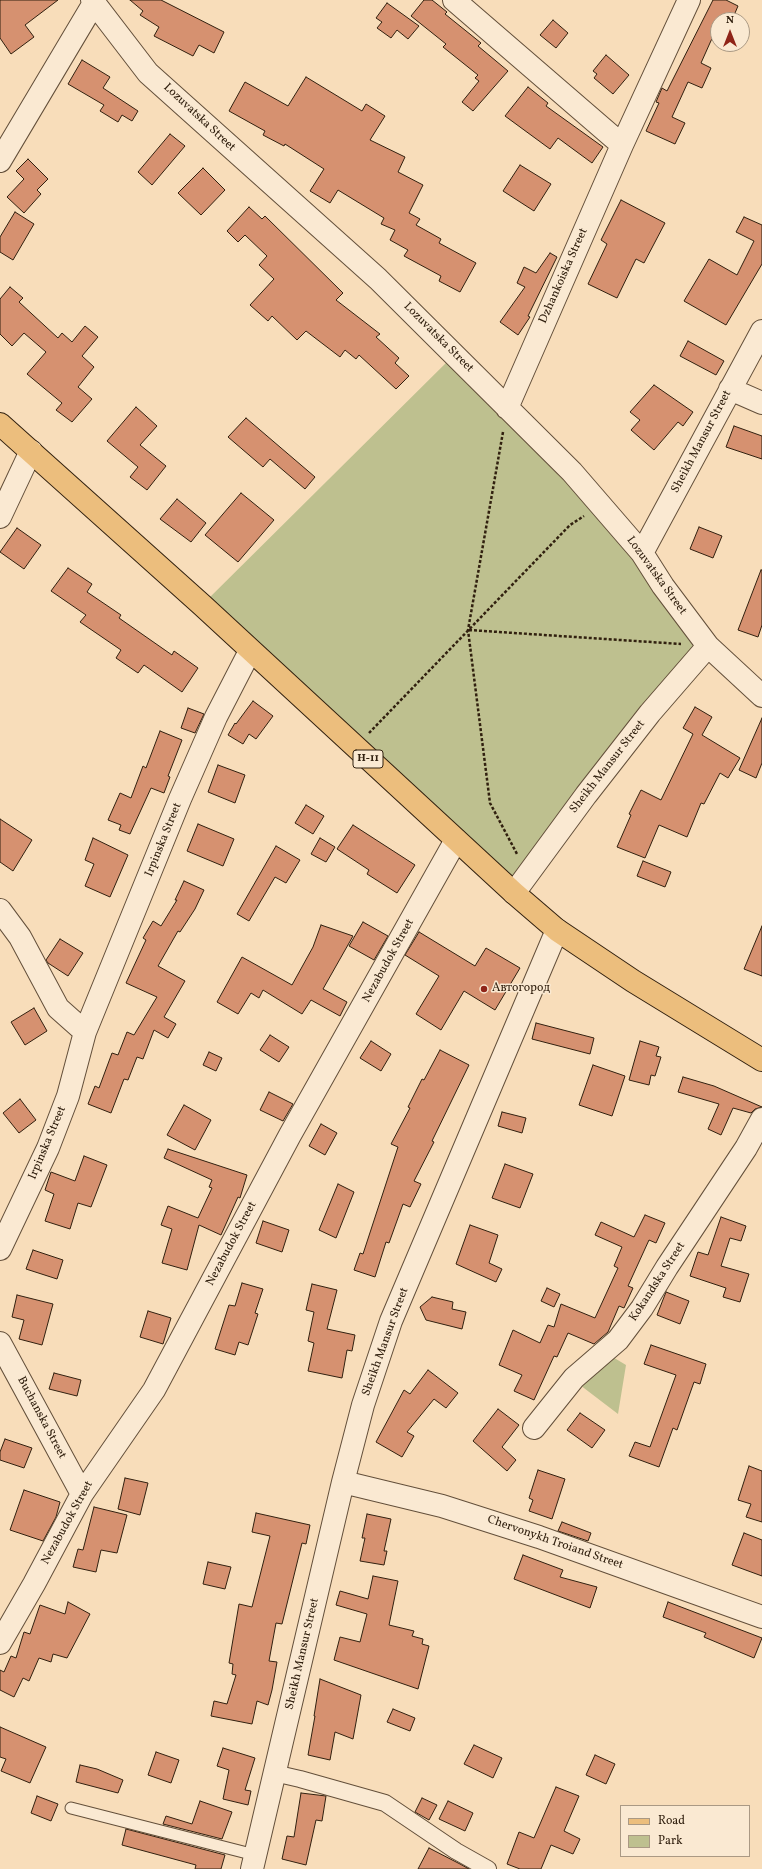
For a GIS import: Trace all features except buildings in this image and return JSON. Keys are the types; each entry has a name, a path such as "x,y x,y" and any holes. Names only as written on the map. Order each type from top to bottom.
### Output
{"main road":[{"name":"Н-11","path":"0,424 514,893 557,930 633,981 762,1060"}],"street":[{"path":"454,0 622,145"},
{"name":"Dzhankoiska Street","path":"507,408 622,145 689,0"},
{"path":"0,161 93,2"},
{"name":"Lozuvatska Street","path":"93,2 148,72 378,279 572,472 642,553 663,586 708,646 762,696"},
{"name":"Sheikh Mansur Street","path":"642,553 762,331"},
{"path":"730,389 762,402"},
{"path":"0,517 30,451"},
{"name":"Sheikh Mansur Street","path":"514,893 586,795 650,713 708,646"},
{"name":"Irpinska Street","path":"0,1249 48,1148 68,1096 85,1032 186,786 216,718 250,651"},
{"name":"Nezabudok Street","path":"0,1643 34,1584 82,1494 154,1390 290,1135 456,840"},
{"path":"0,910 20,937 58,1008 85,1032"},
{"name":"Sheikh Mansur Street","path":"254,1862 343,1482 363,1405 391,1321 557,930"},
{"name":"Kokandska Street","path":"534,1428 574,1378 618,1340 642,1308 671,1261 746,1148 762,1119"},
{"name":"Buchanska Street","path":"0,1343 82,1494"},
{"name":"Chervonykh Troiand Street","path":"343,1482 442,1506 531,1534 762,1617"},
{"path":"274,1773 385,1803 456,1851 488,1869"}],"lane":[{"path":"71,1808 254,1862"}],"path":[{"path":"507,408 468,630 490,803 528,875"},
{"path":"355,747 570,525 586,515 605,510"},
{"path":"468,630 708,646"}],"green space":[{"path":"455,354 507,408 708,646 514,893 202,605"},
{"path":"611,1356 626,1365 618,1414 580,1385"}],"place":[{"name":"Автогород","path":"484,989"}]}
